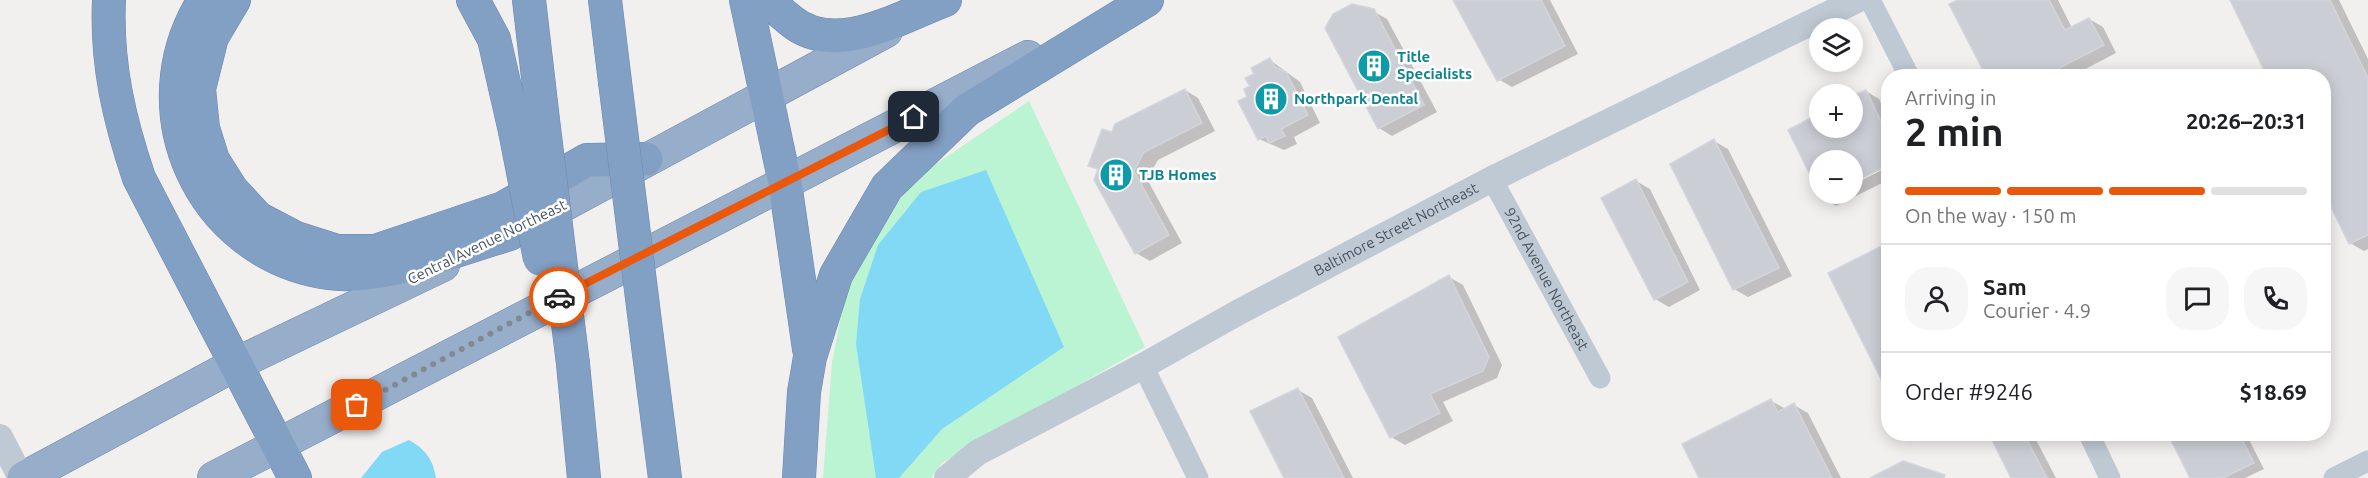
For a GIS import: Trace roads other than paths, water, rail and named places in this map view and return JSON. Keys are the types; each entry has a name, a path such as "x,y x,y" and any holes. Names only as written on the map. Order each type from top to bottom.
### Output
{"highway":[{"path":"110,0 108,29 113,85 122,126 139,178 296,478"},
{"path":"204,0 180,50 175,96 177,127 192,172 205,195 221,216 254,244 287,262 329,273 377,273 510,234"},
{"path":"234,0 212,37 199,88 203,128 213,160 231,190 258,218 296,238 337,251 375,251 503,208 587,160 646,159"},
{"path":"473,0 494,39 529,125"},
{"path":"529,0 529,125 584,478"},
{"path":"605,0 665,478"},
{"path":"746,0 784,183 810,357"},
{"path":"772,0 774,6 796,25 823,37 857,33 945,0"},
{"name":"Central Avenue Northeast","path":"22,478 236,364 510,234 767,93 945,0"},
{"path":"214,478 279,446 557,298 1137,0"},
{"path":"799,478 804,392 810,357 836,275 887,186 967,110 1147,0"},
{"path":"566,366 578,478"}],"street":[{"name":"Baltimore Street Northeast","path":"947,478 977,453 1143,366 1229,317 1492,179 1857,0"},
{"path":"1870,0 1905,69"},
{"name":"92nd Avenue Northeast","path":"1492,179 1600,378"},
{"path":"1143,366 1198,478"},
{"path":"0,437 22,478"},
{"path":"2092,441 2110,478"},
{"path":"2334,478 2368,461"}],"water":[{"path":"986,170 1064,347 942,429 899,478 876,478 856,344 860,299 878,245 921,192"},
{"path":"409,440 427,455 433,465 436,478 361,478 382,452"}],"place":[{"name":"Title Specialists","path":"1374,66"},
{"name":"Northpark Dental","path":"1271,99"},
{"name":"TJB Homes","path":"1116,175"}]}
